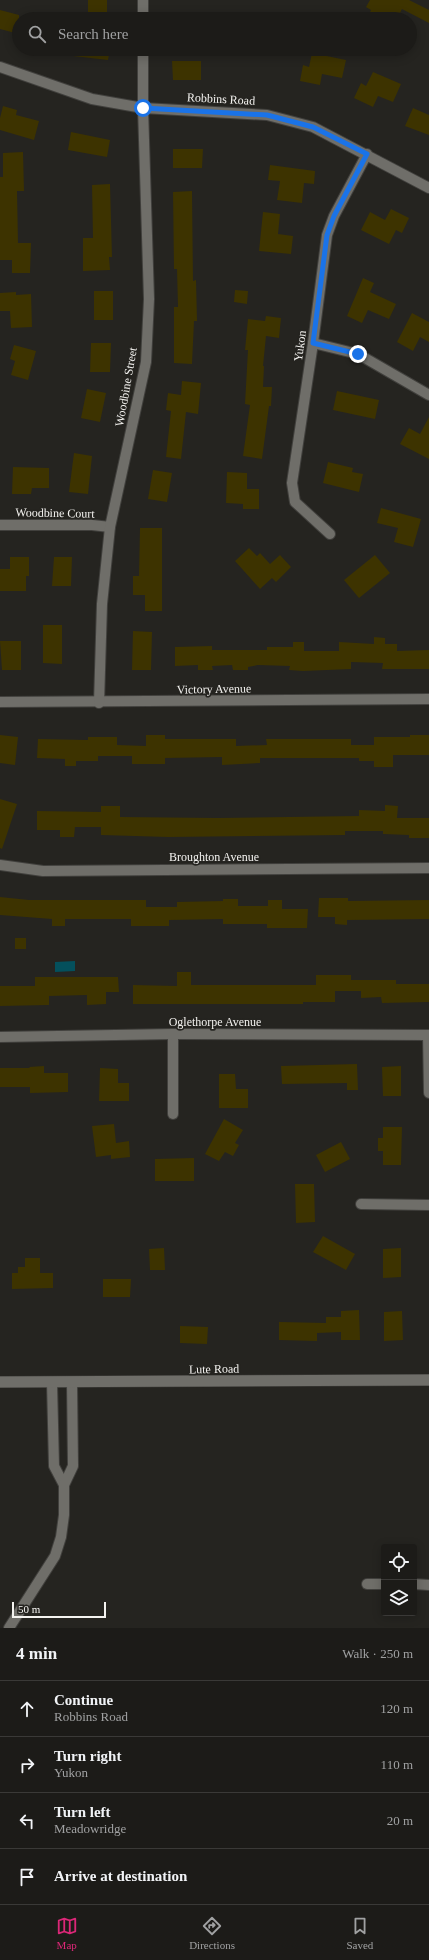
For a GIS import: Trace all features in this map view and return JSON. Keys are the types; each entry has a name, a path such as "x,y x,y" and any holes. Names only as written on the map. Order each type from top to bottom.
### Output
{"street":[{"path":"143,0 143,12"},
{"name":"Woodbine Street","path":"99,703 102,604 110,527 146,362 149,298 143,108 143,56"},
{"name":"Robbins Road","path":"0,67 92,99 143,108 267,115 313,127 367,154 429,188"},
{"name":"Yukon","path":"330,534 294,502 292,483 313,343 327,235 334,216 367,154"},
{"path":"313,343 358,354 429,395"},
{"name":"Woodbine Court","path":"0,525 110,527"},
{"name":"Victory Avenue","path":"0,702 99,703 429,699"},
{"name":"Broughton Avenue","path":"0,865 43,871 429,868"},
{"path":"172,1034 173,1114"},
{"name":"Oglethorpe Avenue","path":"0,1037 172,1034 429,1035"},
{"path":"429,1035 429,1093"},
{"path":"361,1204 429,1205"},
{"name":"Lute Road","path":"0,1382 72,1383 429,1380"},
{"path":"52,1383 54,1466 64,1485"},
{"path":"9,1628 54,1556 61,1538 64,1515 64,1485 73,1466 72,1383"},
{"path":"367,1584 381,1584"},
{"path":"417,1584 429,1585"}],"water":[{"path":"75,961 75,971 55,972 55,962"}],"building":[{"path":"88,0 107,0 107,12 88,12"},
{"path":"370,0 409,0 429,10 429,23 417,17 417,12 408,12 402,9 400,12 370,12 371,10 366,7"},
{"path":"0,10 12,13 12,32 0,29"},
{"path":"73,56 109,56 108,60"},
{"path":"311,56 327,56 346,60 342,78 322,74 320,85 300,81 303,65 309,67"},
{"path":"172,61 201,61 201,80 173,80"},
{"path":"373,72 401,84 393,102 378,96 373,107 354,98 361,83 366,86"},
{"path":"3,106 17,110 16,115 39,121 34,140 0,130 0,118"},
{"path":"413,108 429,115 429,135 405,126"},
{"path":"71,132 110,140 107,157 68,150"},
{"path":"173,149 203,149 202,168 173,168"},
{"path":"23,152 24,191 17,191 18,243 31,243 30,273 12,273 12,260 0,260 0,177 3,177 3,153"},
{"path":"270,165 315,171 314,184 304,183 302,203 277,200 280,181 268,180"},
{"path":"110,184 112,257 109,257 110,270 83,271 83,238 93,238 92,185"},
{"path":"192,191 193,281 196,280 197,321 194,321 192,364 174,363 174,307 178,307 177,269 174,269 173,192"},
{"path":"391,209 409,218 402,233 396,230 389,244 361,230 370,212 385,220"},
{"path":"263,212 280,214 278,234 293,236 291,254 259,251"},
{"path":"363,278 374,283 370,292 396,304 389,319 368,310 362,323 347,316"},
{"path":"235,290 248,291 247,304 234,302"},
{"path":"94,291 113,291 113,320 94,320"},
{"path":"16,292 16,295 31,294 32,327 11,328 10,311 0,311 0,293"},
{"path":"412,313 429,322 429,342 420,337 413,351 397,342"},
{"path":"266,316 281,318 279,338 266,336 263,366 263,387 272,387 271,406 269,406 262,459 243,456 250,405 245,404 248,350 245,350 248,319 265,321"},
{"path":"91,343 111,343 110,372 90,372"},
{"path":"14,345 36,351 28,380 11,375 15,361 10,359"},
{"path":"182,381 201,383 198,414 186,412 181,459 166,457 171,411 166,410 168,393 181,395"},
{"path":"87,389 106,393 100,422 81,418"},
{"path":"337,391 379,400 375,419 333,410"},
{"path":"429,417 429,459 400,444 409,428 420,434"},
{"path":"74,453 92,456 88,494 69,492"},
{"path":"328,462 353,468 352,472 363,474 359,492 323,483"},
{"path":"13,467 49,468 49,488 32,488 31,494 12,494"},
{"path":"153,470 172,473 167,502 148,499"},
{"path":"227,472 247,473 247,489 259,489 259,509 243,509 243,504 226,503"},
{"path":"381,508 421,519 413,547 394,542 398,528 377,523"},
{"path":"140,528 162,528 162,611 145,611 145,595 133,595 133,576 139,576"},
{"path":"249,548 257,556 260,553 270,564 280,555 291,567 276,582 272,578 260,589 235,561"},
{"path":"375,555 390,573 359,598 344,580"},
{"path":"10,557 29,557 29,576 26,576 26,591 0,591 0,569 10,569"},
{"path":"54,557 72,557 71,586 52,586"},
{"path":"43,625 62,625 62,664 43,663"},
{"path":"133,631 152,632 151,670 132,670"},
{"path":"374,637 385,638 385,644 397,644 397,651 429,650 429,669 382,669 383,663 351,662 351,669 303,671 289,670 290,666 258,665 248,667 248,670 233,670 232,665 212,666 213,670 198,670 198,665 175,666 175,647 212,646 212,650 267,650 267,647 293,647 293,642 304,642 304,651 339,651 339,642 374,644"},
{"path":"0,641 21,641 21,670 2,670"},
{"path":"0,735 18,737 15,765 0,763"},
{"path":"146,735 165,735 165,739 236,739 236,746 267,745 266,739 351,739 351,745 374,745 374,737 410,737 410,735 429,735 429,755 393,755 393,767 374,767 374,761 359,761 359,758 260,758 260,763 222,765 222,757 165,758 165,764 132,764 132,756 98,756 98,761 76,761 76,766 65,766 65,759 37,758 38,739 88,740 88,737 117,737 117,745 146,746"},
{"path":"0,799 17,804 2,849 0,848"},
{"path":"385,805 398,806 397,818 429,818 429,838 409,838 409,835 383,834 383,831 345,831 345,835 168,837 101,835 101,827 75,827 74,837 60,837 60,830 37,830 37,811 101,812 101,806 120,806 120,817 218,818 359,816 359,810 385,811"},
{"path":"0,897 29,900 146,900 146,907 177,907 177,902 223,901 223,899 238,899 238,906 268,906 268,900 282,900 282,909 308,909 307,928 267,928 267,924 223,924 223,919 169,920 169,926 131,926 131,919 65,919 65,926 52,926 52,919 0,915"},
{"path":"319,898 348,898 348,901 429,900 429,919 347,920 347,925 335,924 335,917 318,917"},
{"path":"15,938 26,938 26,949 15,949"},
{"path":"177,972 191,972 191,985 316,985 316,975 351,975 351,980 396,980 396,984 429,984 429,1002 382,1003 381,997 361,998 361,991 335,991 335,1002 303,1002 303,1004 133,1004 133,985 177,986"},
{"path":"35,977 118,977 119,992 106,992 106,1004 87,1005 87,995 49,996 49,1005 0,1006 0,986 35,986"},
{"path":"357,1064 358,1090 347,1090 347,1083 282,1084 281,1066"},
{"path":"44,1066 44,1073 68,1073 68,1092 30,1093 30,1087 0,1087 0,1068 30,1068 29,1067"},
{"path":"401,1066 401,1096 383,1096 382,1067"},
{"path":"100,1068 118,1069 118,1083 129,1083 129,1101 99,1101"},
{"path":"219,1074 235,1074 236,1089 248,1089 248,1108 219,1108"},
{"path":"224,1119 243,1130 235,1143 239,1145 233,1156 225,1152 219,1161 205,1154"},
{"path":"114,1124 116,1143 129,1141 130,1157 111,1159 111,1155 96,1157 92,1126"},
{"path":"383,1127 402,1127 401,1165 383,1165 383,1151 378,1151 378,1138 383,1138"},
{"path":"341,1142 350,1159 325,1172 316,1155"},
{"path":"194,1158 194,1181 155,1181 155,1159"},
{"path":"295,1184 314,1184 315,1222 296,1223"},
{"path":"323,1236 355,1254 346,1270 313,1252"},
{"path":"164,1248 165,1270 150,1270 149,1249"},
{"path":"401,1248 401,1277 383,1278 383,1249"},
{"path":"25,1258 40,1258 40,1273 53,1273 53,1288 12,1289 12,1273 18,1273 18,1267 25,1267"},
{"path":"103,1279 131,1279 130,1297 103,1297"},
{"path":"359,1310 360,1340 341,1340 341,1332 317,1333 317,1341 279,1340 279,1322 326,1323 326,1317 341,1317 341,1311"},
{"path":"402,1311 403,1340 384,1341 384,1312"},
{"path":"180,1326 208,1327 207,1344 180,1343"}],"route":[{"path":"143,108 267,115 313,127 367,154 334,216 327,235 313,343 358,354"}]}
